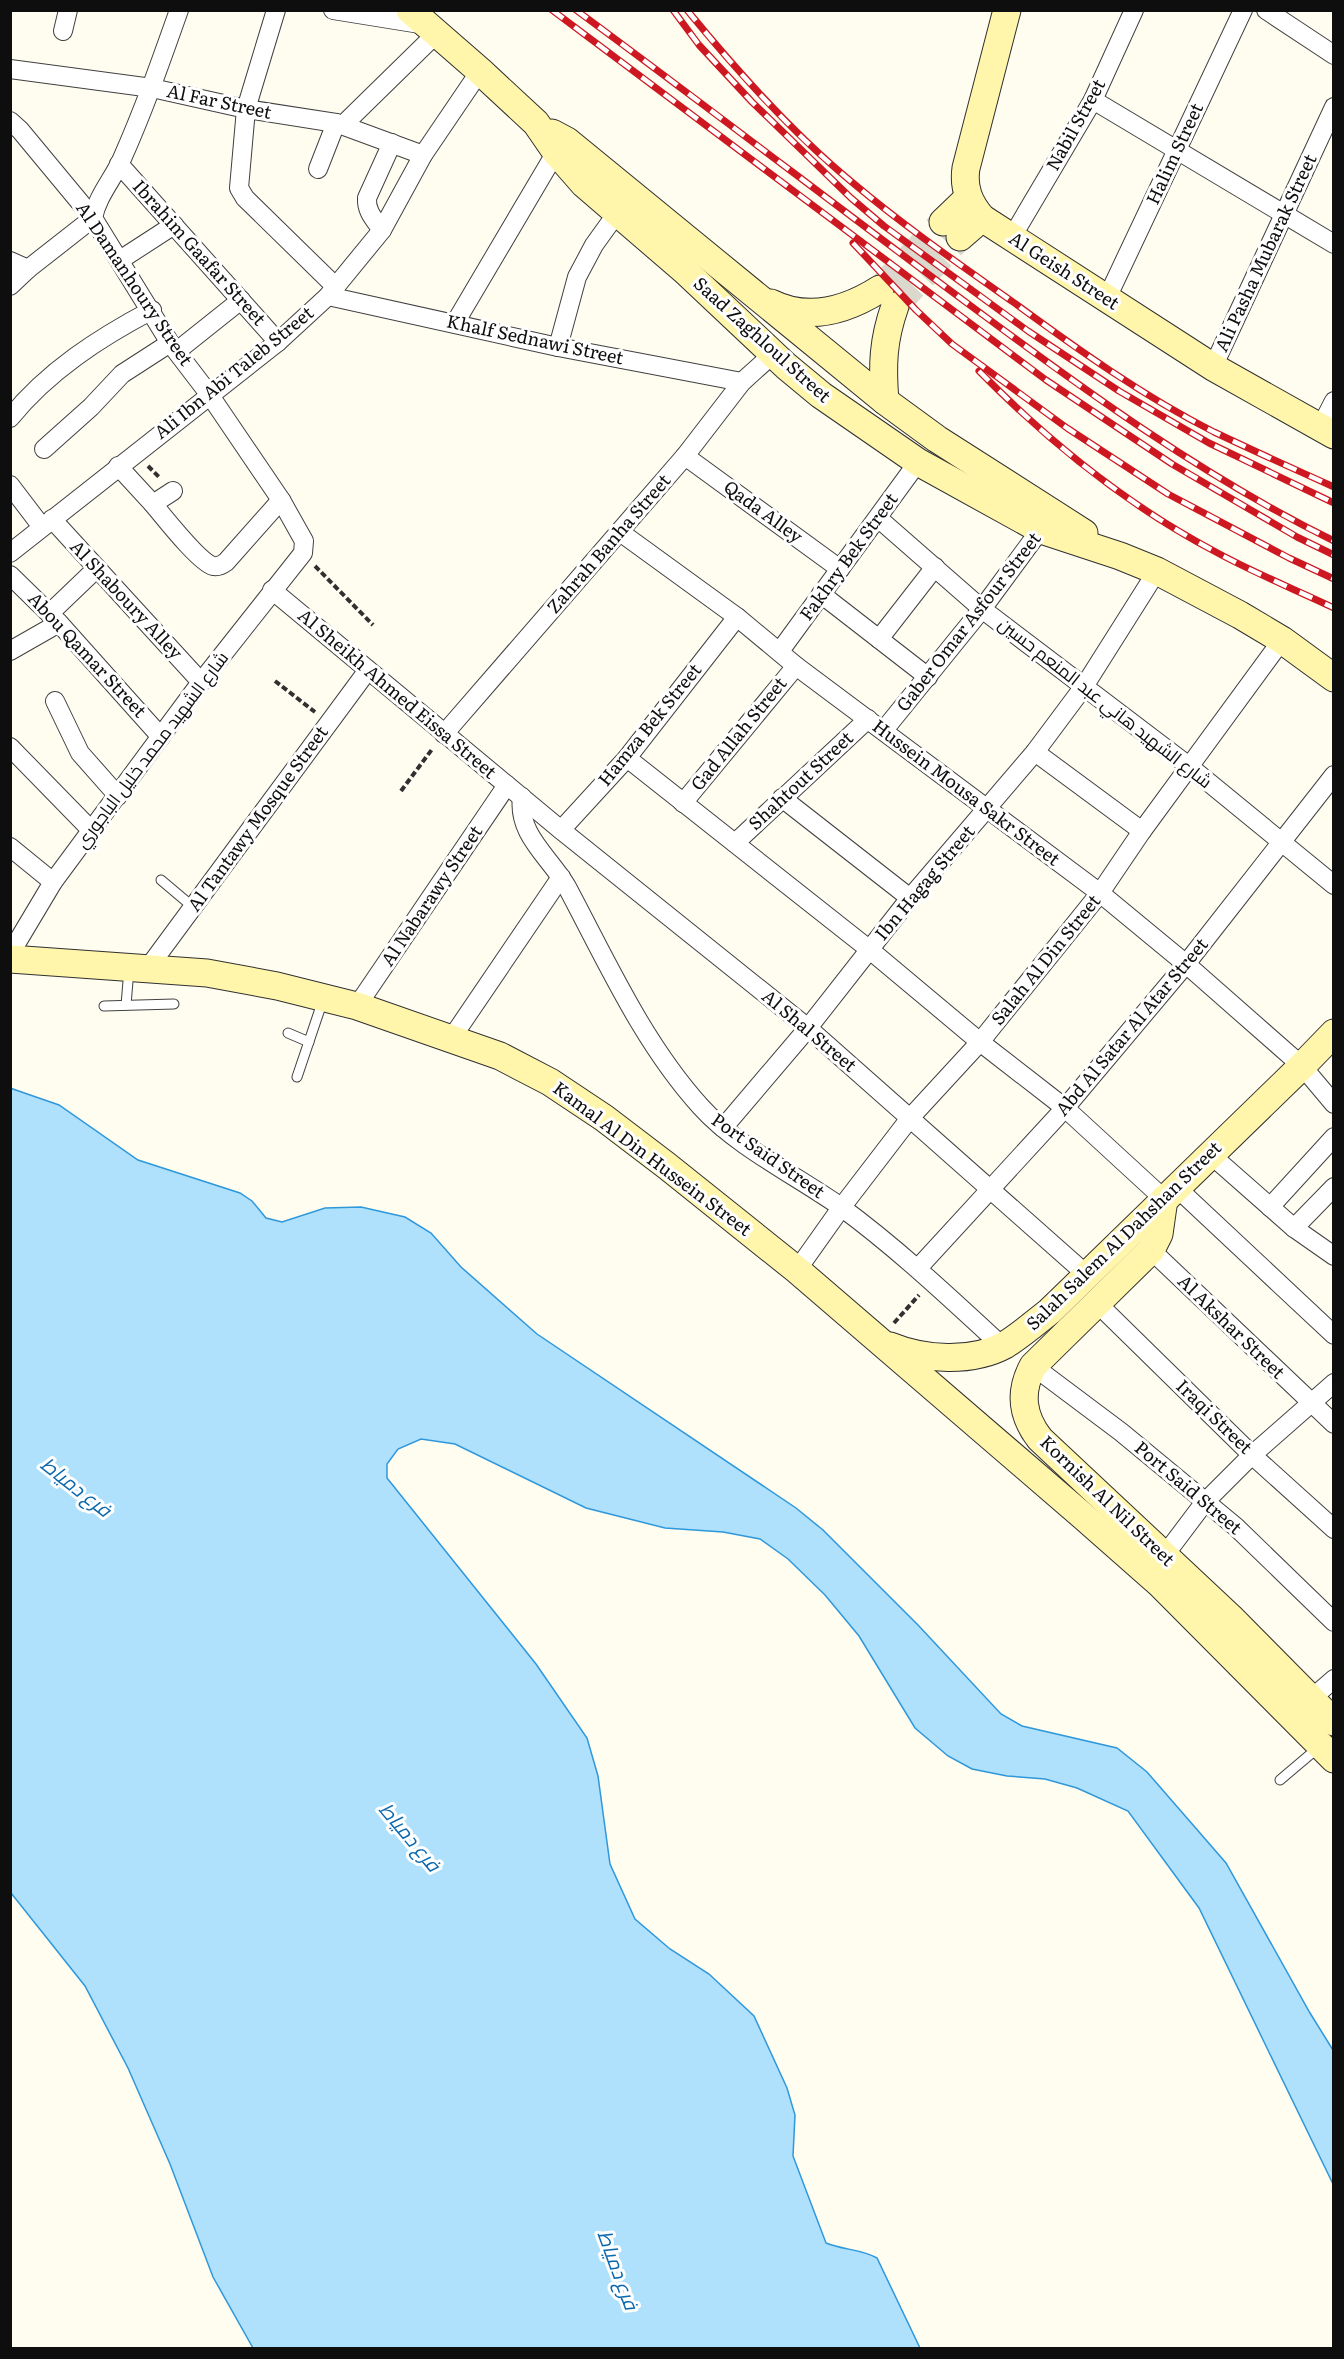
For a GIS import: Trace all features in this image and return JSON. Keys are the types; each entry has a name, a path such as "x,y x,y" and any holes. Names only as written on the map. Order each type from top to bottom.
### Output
{"main road":[{"path":"952,230 975,208 964,178 1007,10"},
{"name":"Saad Zaghloul Street","path":"424,23 562,147 754,294 885,401 1046,521"},
{"name":"Saad Zaghloul Street","path":"562,147 584,184 684,270 773,354 821,395 918,462 1157,572 1240,615 1282,640 1334,678"},
{"name":"Al Geish Street","path":"975,208 1012,237 1213,367 1327,432"},
{"path":"754,294 778,306 805,312 832,311 888,298 883,360 885,401"},
{"name":"Kamal Al Din Hussein Street","path":"10,959 139,967 239,978 357,1006 500,1056 559,1088 667,1166 797,1270 878,1340"},
{"name":"Salah Salem Al Dahshan Street","path":"878,1340 909,1353 942,1357 963,1356 1002,1346 1050,1311 1334,1033"},
{"name":"Kornish Al Nil Street","path":"1170,1193 1159,1234 1151,1250 1033,1366 1027,1377 1024,1404 1032,1429 1040,1439 1230,1617 1334,1722"},
{"name":"Kornish Al Nil Street","path":"878,1340 1159,1583 1327,1752"}],"street":[{"path":"63,32 68,10"},
{"path":"10,286 93,218 95,208 119,164 152,87 180,10"},
{"path":"276,10 246,109 239,188 241,194 332,292"},
{"path":"333,10 424,23"},
{"name":"Nabil Street","path":"1012,237 1093,100 1134,10"},
{"name":"Halim Street","path":"1107,298 1243,10"},
{"path":"1266,10 1334,55"},
{"path":"318,169 339,124 424,23"},
{"name":"Al Far Street","path":"10,69 152,87 246,109 339,124 423,155"},
{"name":"Ali Ibn Abi Taleb Street","path":"12,549 278,342 332,292 382,230 423,155 480,71"},
{"path":"1093,100 1334,244"},
{"name":"Ali Pasha Mubarak Street","path":"1213,367 1334,107"},
{"name":"Al Damanhoury Street","path":"14,131 93,218 174,347 281,500 304,541 303,554"},
{"path":"382,230 369,214 366,206 367,198 392,143"},
{"path":"455,323 562,147"},
{"name":"Ibrahim Gaafar Street","path":"119,164 278,342"},
{"path":"558,347 577,277 594,245 617,213"},
{"path":"120,260 174,225"},
{"path":"10,261 28,269"},
{"name":"Khalf Sednawi Street","path":"332,292 558,347 742,382"},
{"path":"45,449 91,407 122,374 174,347 241,300"},
{"path":"10,418 42,384 64,365 117,328 152,310"},
{"name":"Zahrah Banha Street","path":"444,734 685,456 742,382 773,354"},
{"path":"1327,432 1334,401"},
{"name":"Qada Alley","path":"685,456 840,569"},
{"name":"Fakhry Bek Street","path":"780,651 918,462"},
{"path":"118,466 209,565 222,565 281,500"},
{"name":"Al Shaboury Alley","path":"10,485 47,523 97,568 201,682"},
{"path":"153,504 173,492"},
{"name":"شارع الشهيد هاني عبد المنعم حسين","path":"878,518 982,609 1190,767 1334,885"},
{"name":"Gaber Omar Asfour Street","path":"884,730 982,609 1046,521"},
{"name":"Hussein Mousa Sakr Street","path":"620,532 737,617 796,666 1100,893 1302,1066 1334,1104"},
{"name":"شارع الشهيد محمد خليل الباجوري","path":"10,954 53,882 201,682 272,590 303,554"},
{"path":"879,639 935,567"},
{"path":"10,651 55,618 97,568"},
{"name":"Ibn Hagag Street","path":"723,1128 808,1028 910,898 1035,752 1085,686 1157,572"},
{"name":"Abou Qamar Street","path":"10,575 55,618 161,737"},
{"name":"Al Sheikh Ahmed Eissa Street","path":"272,590 522,797"},
{"path":"821,594 928,676"},
{"name":"Hamza Bek Street","path":"561,830 627,758 737,617"},
{"name":"Salah Al Din Street","path":"797,1270 910,1118 980,1042 1100,893 1142,831 1282,640"},
{"name":"Gad Allah Street","path":"683,803 796,666"},
{"name":"Al Tantawy Mosque Street","path":"139,967 193,907 368,670"},
{"path":"55,701 80,753 118,796"},
{"name":"Shahtout Street","path":"735,843 868,719"},
{"path":"10,747 92,831"},
{"path":"1035,752 1142,831"},
{"path":"627,758 870,950 980,1042 1170,1193 1334,1335"},
{"name":"Abd Al Satar Al Atar Street","path":"925,1275 991,1190 1065,1108 1185,964 1334,775"},
{"name":"Al Nabarawy Street","path":"357,1006 507,785"},
{"name":"Al Shal Street","path":"522,797 808,1028 1087,1275"},
{"name":"Port Said Street","path":"522,797 522,819 529,835 561,877 645,1031 673,1072 702,1107 723,1128 841,1208 925,1275 1002,1346"},
{"path":"782,798 910,898"},
{"path":"10,847 53,882"},
{"path":"451,1039 561,877"},
{"path":"1270,1206 1334,1137"},
{"path":"1210,1154 1294,1228 1330,1249"},
{"path":"1294,1228 1334,1187"},
{"name":"Al Akshar Street","path":"1151,1250 1334,1424"},
{"name":"Iraqi Street","path":"1097,1303 1252,1455 1334,1529"},
{"name":"Port Said Street","path":"1033,1366 1121,1432 1204,1503 1236,1527 1334,1622"},
{"path":"1164,1556 1204,1503 1252,1455 1334,1383"},
{"path":"1311,1699 1334,1679"}],"lane":[{"path":"161,880 193,907"},
{"path":"126,1005 139,967"},
{"path":"297,1077 324,997"},
{"path":"104,1006 174,1004"},
{"path":"288,1033 309,1042"},
{"path":"1280,1780 1327,1752"}],"path":[{"path":"303,554 373,626"},
{"path":"274,681 329,723"},
{"path":"401,791 444,734"},
{"path":"878,1340 925,1275"}],"water":[{"name":"فرع دمياط","path":"10,1088 59,1105 138,1160 240,1193 252,1201 266,1218 282,1222 325,1208 361,1207 405,1217 431,1233 461,1267 537,1334 796,1508 823,1530 918,1625 1001,1714 1022,1726 1117,1748 1147,1772 1226,1863 1333,2050 1333,2184 1199,1908 1128,1811 1077,1788 1045,1779 1007,1776 972,1769 948,1756 915,1728 859,1636 825,1595 788,1559 760,1539 723,1532 665,1528 586,1508 455,1444 421,1439 398,1449 387,1464 387,1478 536,1664 587,1738 598,1776 610,1864 635,1919 670,1949 709,1974 754,2016 787,2088 795,2115 793,2156 826,2243 877,2258 920,2348 253,2348 213,2277 170,2164 128,2068 85,1986 11,1893"}],"tunnel":[{"path":"880,289 943,222"},
{"path":"895,306 960,237"}],"railway":[{"path":"552,10 1046,380 1172,464 1297,537 1334,555"},
{"path":"576,10 1058,370 1193,461 1286,516 1334,541"},
{"path":"673,10 699,45 752,102 851,198 884,226 1028,331 1119,391 1209,443 1334,503"},
{"path":"687,10 745,78 808,143 872,199 932,244 1086,354 1162,403 1214,432 1334,487"},
{"path":"853,243 916,310 952,344 1067,428 1168,494 1289,558 1334,579"},
{"path":"979,371 1061,447 1150,513 1228,559 1334,608"}]}
